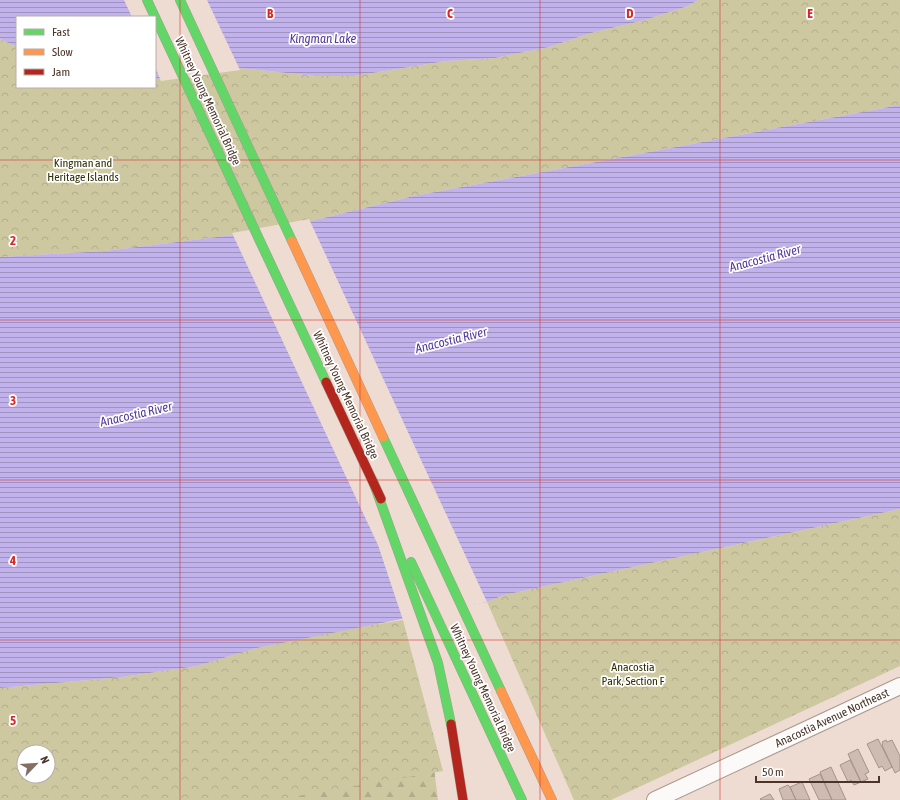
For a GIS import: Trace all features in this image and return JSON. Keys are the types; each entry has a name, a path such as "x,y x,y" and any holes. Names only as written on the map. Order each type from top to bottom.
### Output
{"main road":[{"name":"Whitney Young Memorial Bridge","path":"147,0 155,16"},
{"name":"Whitney Young Memorial Bridge","path":"180,0 552,800"},
{"name":"Whitney Young Memorial Bridge","path":"156,19 522,800"},
{"path":"373,481 438,663 450,716 463,800"}],"street":[{"name":"Anacostia Avenue Northeast","path":"655,800 900,686"}],"green space":[{"name":"Kingman and Heritage Islands","path":"698,0 900,0 900,105 414,196 311,221 233,235 105,251 0,257 0,39 16,47 16,88 156,88 156,79 239,68 315,76 354,76 446,61 495,58 549,47 591,33 645,20 688,6"},
{"name":"Anacostia Park, Section F","path":"900,509 900,666 611,800 574,800 487,602 504,595"},
{"path":"403,620 443,771 275,800 0,800 0,688 122,677 197,666 257,648 336,631"},
{"path":"430,736 438,800 247,800"}],"water":[{"name":"Kingman Lake","path":"0,0 698,0 688,6 645,20 591,33 549,47 495,58 446,61 354,76 315,76 239,68 156,79 156,16 16,16 16,47 0,39"},
{"name":"Anacostia River","path":"900,105 900,509 504,595 487,602 257,648 197,666 122,677 0,688 0,257 105,251 233,235 311,221 414,196"}],"pier":[{"path":"124,0 207,0 240,70 161,81 156,69 156,16 132,16"},
{"path":"309,219 487,602 403,620 378,545 232,233"}],"building":[{"path":"878,739 892,767 885,771 882,766 879,768 867,744"},
{"path":"886,740 887,742 892,740 900,756 900,770 895,773 882,745 882,742"},
{"path":"858,749 869,772 865,774 868,779 861,782 848,754"},
{"path":"850,760 861,782 854,785 851,780 848,782 840,765"},
{"path":"831,767 846,800 832,800 820,772"},
{"path":"820,774 832,800 819,800 809,779"},
{"path":"802,782 810,800 796,800 790,787"},
{"path":"788,785 796,800 783,800 779,789"},
{"path":"770,794 774,800 760,799"}],"traffic: fast":[{"path":"147,0 154,16"},
{"path":"180,0 292,241"},
{"path":"156,19 326,382"},
{"path":"383,437 501,691"},
{"path":"373,481 438,663 451,724"},
{"path":"411,562 522,800"}],"traffic: slow":[{"path":"292,241 383,437"},
{"path":"501,691 552,800"}],"traffic: jam":[{"path":"326,382 381,499"},
{"path":"451,724 463,800"}]}
